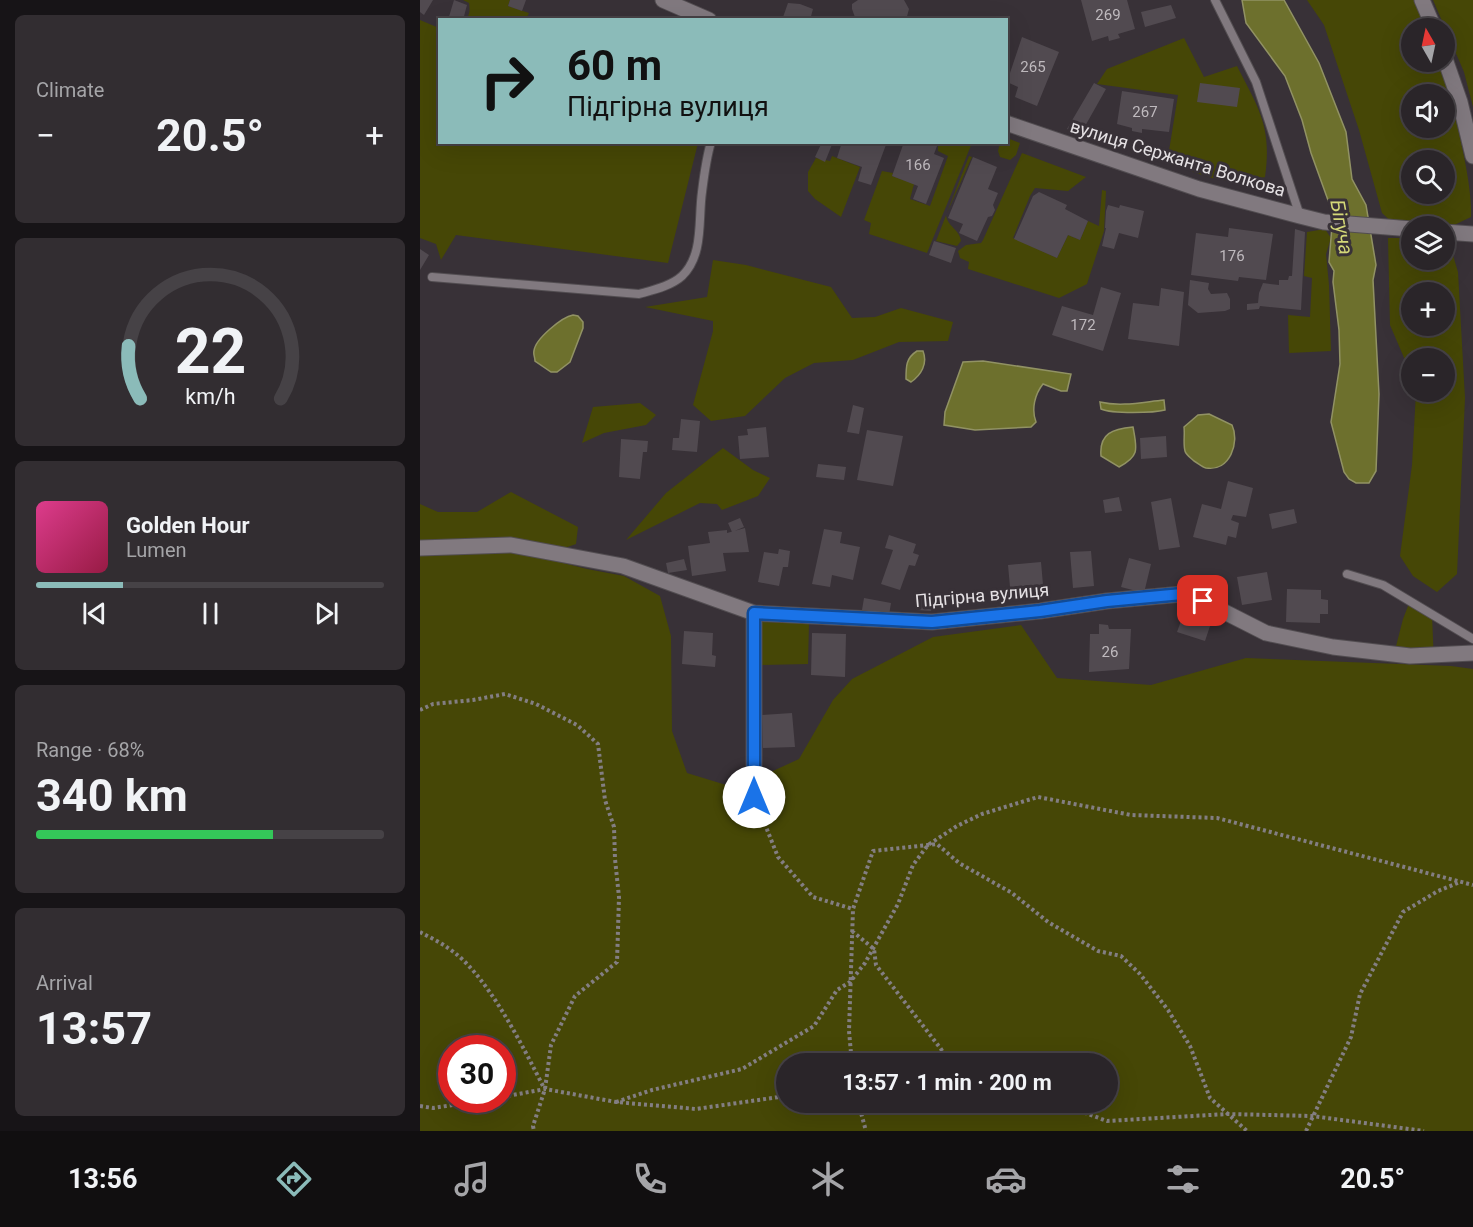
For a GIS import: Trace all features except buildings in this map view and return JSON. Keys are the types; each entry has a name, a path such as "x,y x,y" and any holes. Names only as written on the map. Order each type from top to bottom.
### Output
{"street":[{"path":"663,0 704,18"},
{"path":"1422,0 1430,18"},
{"path":"1450,72 1460,102 1473,156"},
{"name":"вулиця Сержанта Волкова","path":"1008,124 1199,189 1300,216 1324,222 1401,228"},
{"path":"1455,233 1473,234"},
{"name":"Підгірна вулиця","path":"420,548 512,545 623,566 754,613 932,622 1182,594 1203,601 1266,633 1333,647 1410,656 1473,654"},
{"path":"754,613 754,797"}],"lane":[{"path":"1215,0 1256,82 1300,216"},
{"path":"432,277 639,294 660,288 681,277 697,250 701,193 710,144"},
{"path":"1347,573 1383,585 1473,639"}],"path":[{"path":"420,710 433,704 505,694 536,704 577,725 597,744 605,800 614,827 619,897 616,962 575,996 551,1045 545,1089 533,1126 534,1131"},
{"path":"754,797 778,857 813,897 853,909"},
{"path":"616,1102 652,1090 742,1069 814,1026 837,990 850,982 874,950 913,865 928,845 957,826 982,814 1038,797 1131,815 1217,818 1473,885"},
{"path":"851,1053 849,1031 853,909 873,851 937,844 959,863 1012,893 1048,922 1098,951 1121,956 1140,974 1168,1010 1190,1046 1210,1098 1247,1131"},
{"path":"1306,1131 1351,1037 1359,994 1403,912 1438,891 1461,882"},
{"path":"852,930 874,950 876,965 943,1053"},
{"path":"420,932 450,948 480,977 545,1089"},
{"path":"516,1094 545,1089 616,1102 696,1109 776,1097"},
{"path":"420,1106 438,1107"},
{"path":"861,1113 866,1131"},
{"path":"1086,1113 1107,1121 1227,1114 1312,1116 1424,1131"}],"shaded area":[{"path":"463,0 510,0 508,6 529,13 526,18 466,18 469,3"},
{"path":"1307,0 1415,0 1422,18 1401,18 1401,72 1444,72 1447,84 1401,84 1401,138 1455,138 1455,116 1466,165 1471,217 1455,225 1455,216 1401,216 1401,225 1395,225 1382,213 1359,130 1324,25"},
{"path":"1433,0 1473,0 1473,107 1464,72 1455,51 1455,18 1441,18"},
{"path":"420,20 438,28 438,144 698,144 668,263 456,235 441,260 436,244 420,238"},
{"path":"1184,38 1204,77 1237,66 1262,119 1267,145 1265,177 1241,182 1216,179 1158,158 1131,152 1132,146 1168,157 1178,95 1097,84 1107,69"},
{"path":"1008,138 1020,143 1016,155 1010,160 1000,157 998,151 1000,144 1008,144"},
{"path":"938,144 972,144 927,253 869,234 871,223 864,220 882,171 893,173 892,176 914,184 910,199 930,206 948,156 938,151"},
{"path":"1022,153 1086,177 1068,191 1035,188 1013,238 1057,258 1068,235 1080,240 1088,221 1099,226 1102,190 1106,191 1104,231 1087,284 1059,298 968,269 969,262 960,258 958,251 966,245 981,243 983,240"},
{"path":"832,156 860,167 841,217 815,199 808,191 808,172 816,158 830,161"},
{"path":"969,156 972,157 947,213"},
{"path":"946,215 960,237 961,241 957,246 936,241"},
{"path":"1325,229 1331,238 1326,254 1331,351 1289,353 1288,315 1310,317 1312,278 1304,276 1307,232"},
{"path":"1388,238 1401,238 1401,270 1455,270 1455,262 1458,272 1465,398 1457,574 1437,592 1413,576 1400,556 1412,465 1415,402 1455,402 1455,348 1401,348 1401,351 1390,325"},
{"path":"713,260 746,265 831,287 852,318 875,317 901,308 953,322 948,341 899,342 853,360 814,363 785,378 745,416 711,421 693,405 713,331 713,321 645,307 707,297"},
{"path":"640,403 656,415 646,425 604,433 582,443 593,407"},
{"path":"723,448 753,470 770,478 758,496 722,510 717,504 700,503 626,540 666,493"},
{"path":"511,492 578,527 576,544 559,550 420,542 420,504 438,512 477,512"},
{"path":"420,552 523,553 624,576 660,596 671,636 672,731 687,773 736,788 799,759 833,700 852,679 933,637 1021,625 1057,678 1151,685 1246,658 1451,666 1473,669 1473,1131 420,1131"},
{"path":"1410,601 1432,615 1434,663 1393,658"},
{"path":"760,622 809,623 808,664 759,665"}],"water":[{"name":"Бігуча","path":"1242,0 1284,0 1319,63 1346,132 1352,179 1366,205 1376,265 1373,280 1379,394 1376,471 1369,483 1356,483 1344,472 1331,422 1340,364 1334,271 1329,262 1333,214 1285,76 1246,23"},
{"path":"573,315 578,316 583,322 583,328 570,362 557,372 551,372 535,361 536,346 550,329"},
{"path":"917,351 923,351 925,360 921,373 911,382 906,379 907,366 911,356"},
{"path":"983,361 1071,374 1067,391 1043,384 1035,402 1036,422 1031,427 975,430 944,425 945,412 963,362"},
{"path":"1164,400 1165,410 1143,412 1106,411 1101,409 1100,402 1124,404"},
{"path":"1209,414 1232,425 1235,439 1227,461 1214,468 1204,467 1194,461 1186,454 1184,448 1184,427 1198,415"},
{"path":"1133,427 1136,446 1131,459 1119,467 1101,456 1102,442 1105,437 1119,429"}],"route":[{"path":"754,797 754,613 932,622 1182,594 1203,601"}]}
